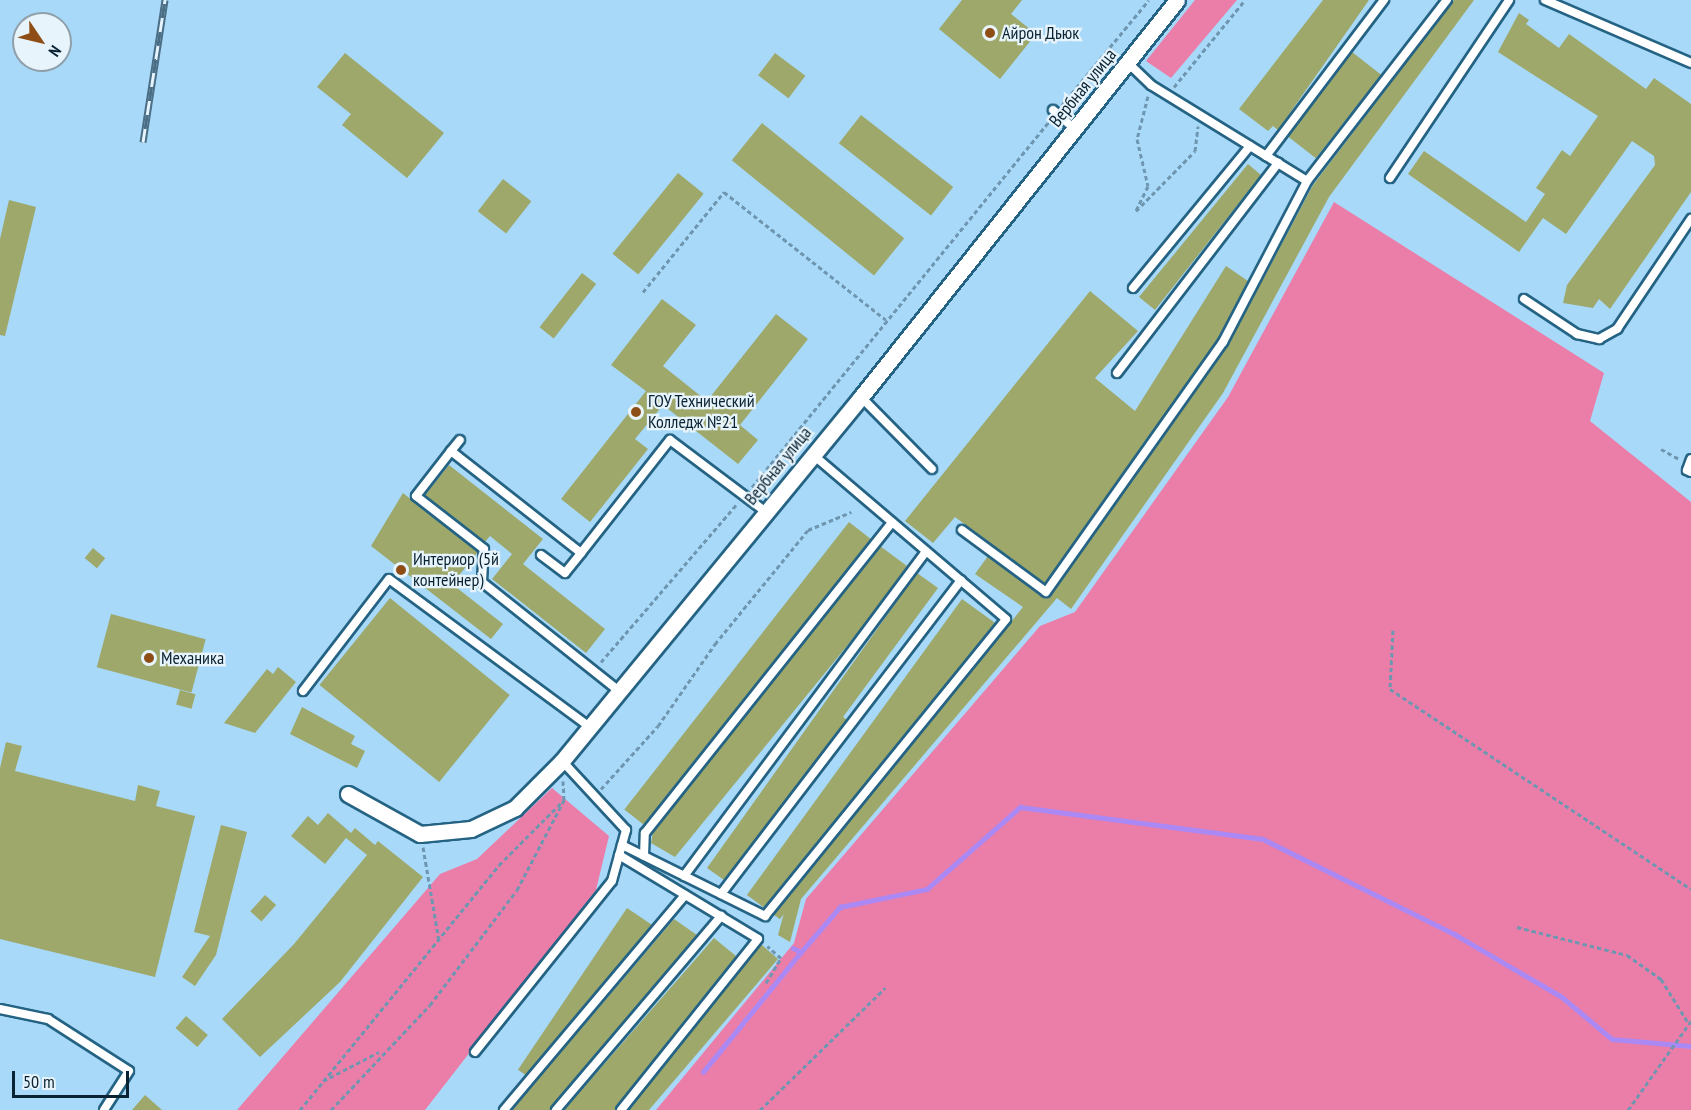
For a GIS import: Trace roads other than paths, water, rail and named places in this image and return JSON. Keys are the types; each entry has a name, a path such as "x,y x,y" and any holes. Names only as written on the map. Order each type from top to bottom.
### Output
{"street":[{"name":"Вербная улица","path":"348,794 420,834 471,829 514,808 562,761 861,397 1177,0"}],"lane":[{"path":"1266,156 1384,0"},
{"path":"962,530 1046,592 1223,342 1307,181 1447,0"},
{"path":"1390,178 1509,0"},
{"path":"1545,0 1691,63"},
{"path":"1128,63 1151,85 1307,181"},
{"path":"1055,111 1075,129"},
{"path":"1132,288 1250,146"},
{"path":"1117,373 1278,164"},
{"path":"1524,298 1577,334 1599,339 1617,329 1691,219"},
{"path":"861,397 932,469"},
{"path":"460,440 416,496 484,549 482,582 619,691"},
{"path":"542,555 565,573 670,440 766,512"},
{"path":"451,451 581,553"},
{"path":"622,845 765,916 1006,619 813,455"},
{"path":"644,856 645,833 892,522"},
{"path":"684,876 926,551"},
{"path":"303,691 388,579 590,727"},
{"path":"721,894 961,580"},
{"path":"475,1052 612,881 626,830 562,761"},
{"path":"619,855 758,939 621,1110"},
{"path":"504,1110 685,895"},
{"path":"556,1110 721,916"},
{"path":"0,1010 48,1019 129,1071 104,1110"}],"waterway":[{"path":"793,948 801,952 840,907 927,889 1020,807 1263,839 1456,935 1562,997 1612,1039 1691,1046"},
{"path":"703,1072 801,952"}],"railway":[{"path":"143,142 165,0"}],"place":[{"name":"Айрон Дьюк","path":"990,33"},
{"name":"ГОУ Технический Колледж №21","path":"636,412"},
{"name":"Интериор (5й контейнер)","path":"401,570"},
{"name":"Механика","path":"149,658"}]}
